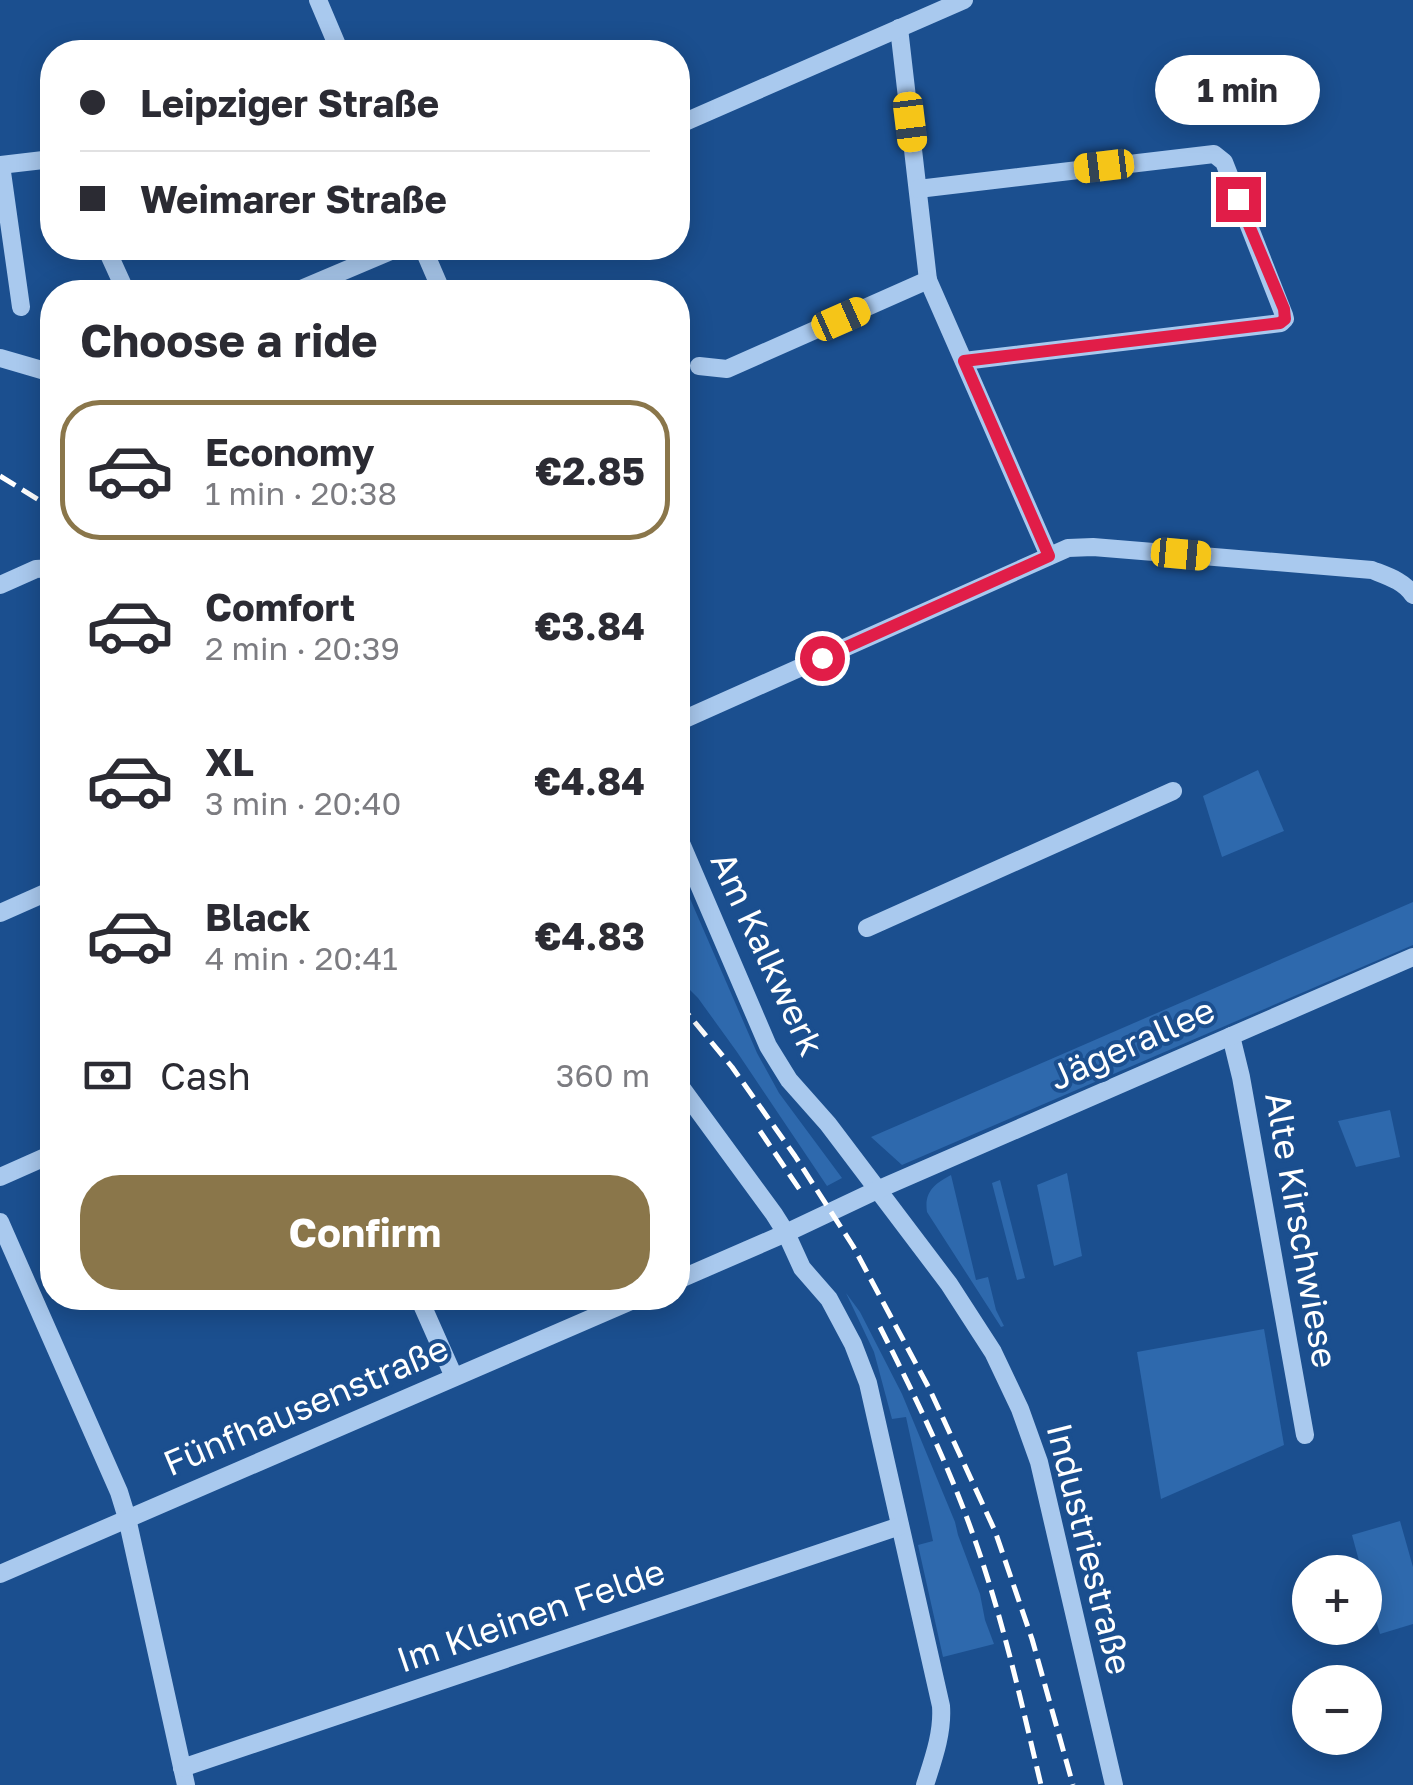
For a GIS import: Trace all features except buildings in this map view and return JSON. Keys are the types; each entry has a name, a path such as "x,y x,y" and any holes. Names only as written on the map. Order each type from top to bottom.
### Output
{"street":[{"path":"318,0 329,40"},
{"path":"690,120 964,0"},
{"path":"899,28 928,280 1049,556"},
{"path":"918,189 1214,154 1224,162 1284,309 1285,319 1280,323 964,361"},
{"path":"21,307 1,165 40,160"},
{"path":"322,280 370,260"},
{"path":"698,366 727,369 928,280"},
{"path":"0,358 40,370"},
{"path":"690,717 1068,548 1372,570 1396,580 1413,596"},
{"path":"0,584 40,570"},
{"path":"867,928 1173,791"},
{"name":"Am Kalkwerk","path":"690,864 768,1046 877,1190"},
{"path":"0,913 40,895"},
{"name":"Jägerallee","path":"877,1190 1413,957"},
{"name":"Alte Kirschwiese","path":"1231,1036 1305,1436"},
{"path":"690,1099 786,1233 802,1268 829,1299 868,1383 942,1713 936,1754 924,1785"},
{"path":"0,1178 40,1160"},
{"path":"690,1275 877,1190"},
{"name":"Industriestraße","path":"877,1190 949,1284 993,1352 1020,1409 1039,1462 1114,1785"},
{"path":"0,1222 128,1518 184,1777"},
{"path":"425,1310 454,1377"},
{"name":"Fünfhausenstraße","path":"0,1574 610,1310"},
{"name":"Im Kleinen Felde","path":"184,1777 900,1526"}],"shaded area":[{"path":"1258,770 1284,831 1222,857 1203,796"},
{"path":"690,899 757,1053 779,1093 842,1178 827,1186 690,990"},
{"path":"1413,902 1413,945 902,1165 871,1137"},
{"path":"1390,1110 1400,1157 1356,1167 1338,1121"},
{"path":"1067,1173 1082,1256 1054,1266 1037,1185"},
{"path":"951,1175 976,1280 988,1277 1004,1326 1001,1327 927,1212 932,1189"},
{"path":"1000,1180 1025,1278 1017,1280 992,1183"},
{"path":"846,1293 860,1312 902,1394 955,1522 994,1644 943,1657 918,1545 933,1541 906,1417 892,1419 874,1352"},
{"path":"1264,1329 1284,1445 1161,1499 1137,1352"},
{"path":"1400,1521 1413,1567 1413,1624 1382,1633 1382,1555 1357,1555 1352,1535"}],"railway":[{"path":"0,476 40,501"},
{"path":"690,1016 732,1067 853,1246 930,1390 995,1531 1032,1639 1073,1785"},
{"path":"760,1131 802,1193"},
{"path":"880,1327 932,1435 977,1546 1004,1635 1041,1785"}],"route":[{"path":"822,658 1049,556 964,361 1280,323 1285,319 1238,199"}]}
